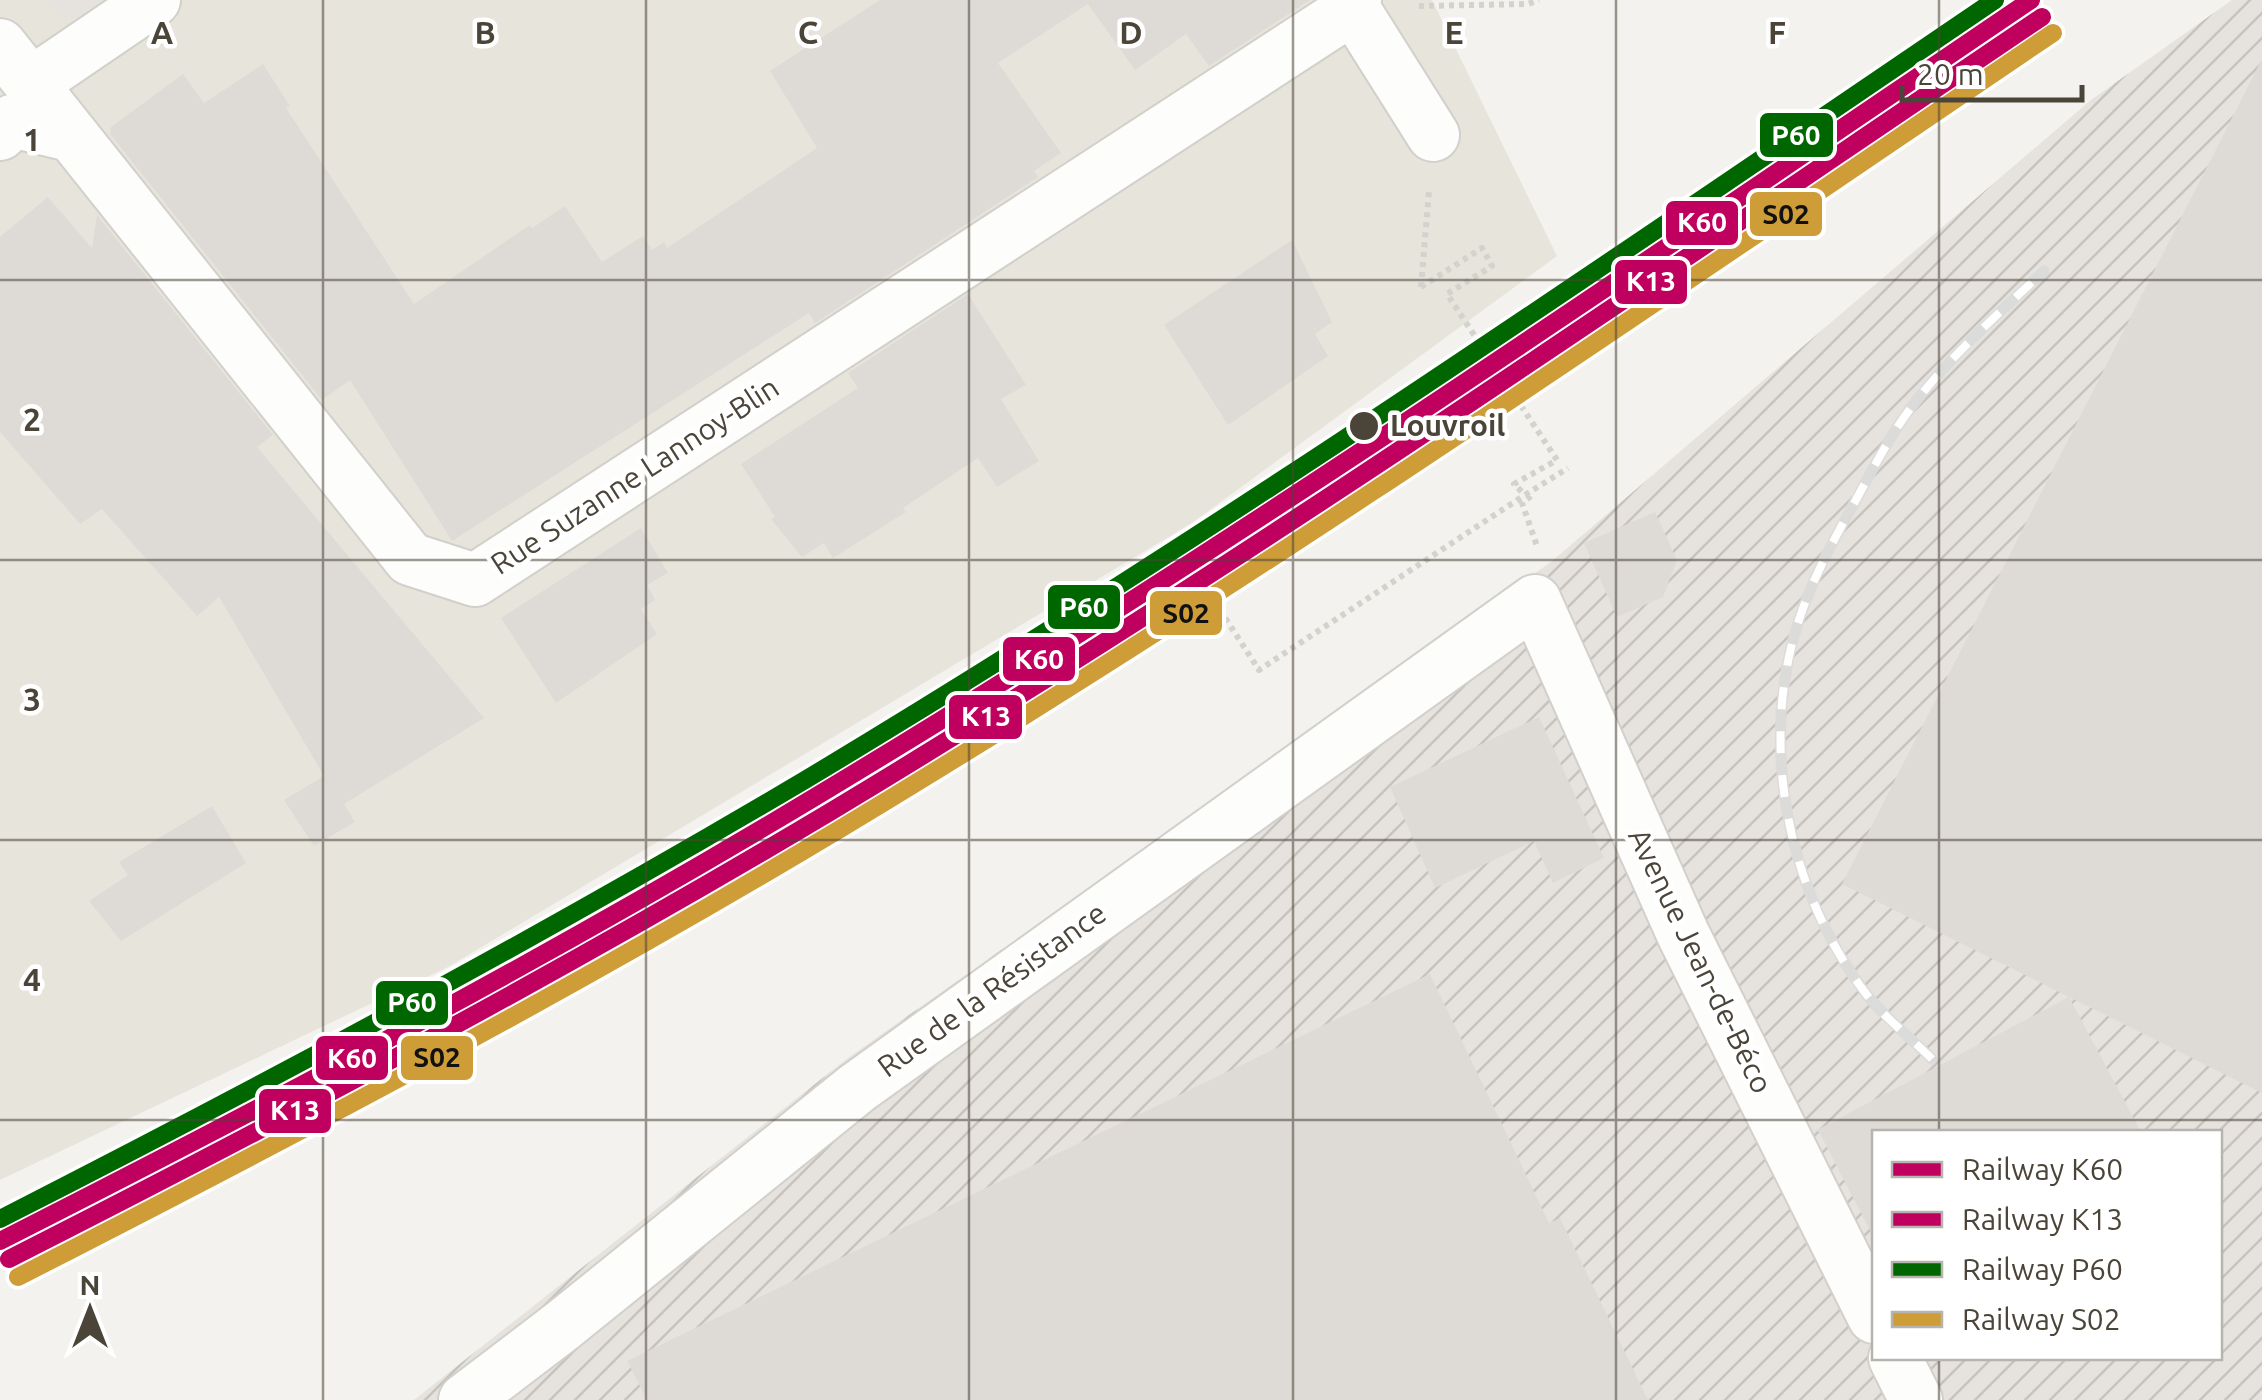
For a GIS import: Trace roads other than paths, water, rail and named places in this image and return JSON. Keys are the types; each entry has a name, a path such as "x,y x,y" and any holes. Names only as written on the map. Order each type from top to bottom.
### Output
{"street":[{"path":"16,64 154,0"},
{"path":"1354,4 1434,135"},
{"name":"Rue Suzanne Lannoy-Blin","path":"16,64 410,560 476,580 1354,4"},
{"path":"0,134 12,120 70,135"},
{"name":"Avenue Jean-de-Béco","path":"1535,601 1683,934 1872,1312"},
{"name":"Rue de la Résistance","path":"465,1400 857,1088 1535,601"},
{"path":"1896,1360 1916,1400"}],"railway":[{"path":"1932,1059 1867,995 1839,954 1816,909 1787,812 1781,762 1781,712 1788,662 1819,569 1900,424 1946,366 2044,271"}],"rail line":[{"name":"P60","path":"0,1219 507,951 805,780 1257,496 1995,0"},
{"name":"K60","path":"0,1241 414,1025 618,912 974,700 1280,505 2031,0"},
{"name":"K13","path":"9,1259 423,1043 830,812 1290,522 2042,17"},
{"name":"S02","path":"18,1277 433,1060 840,829 1300,539 2053,33"}],"place":[{"name":"Louvroil","path":"1364,426"}]}
